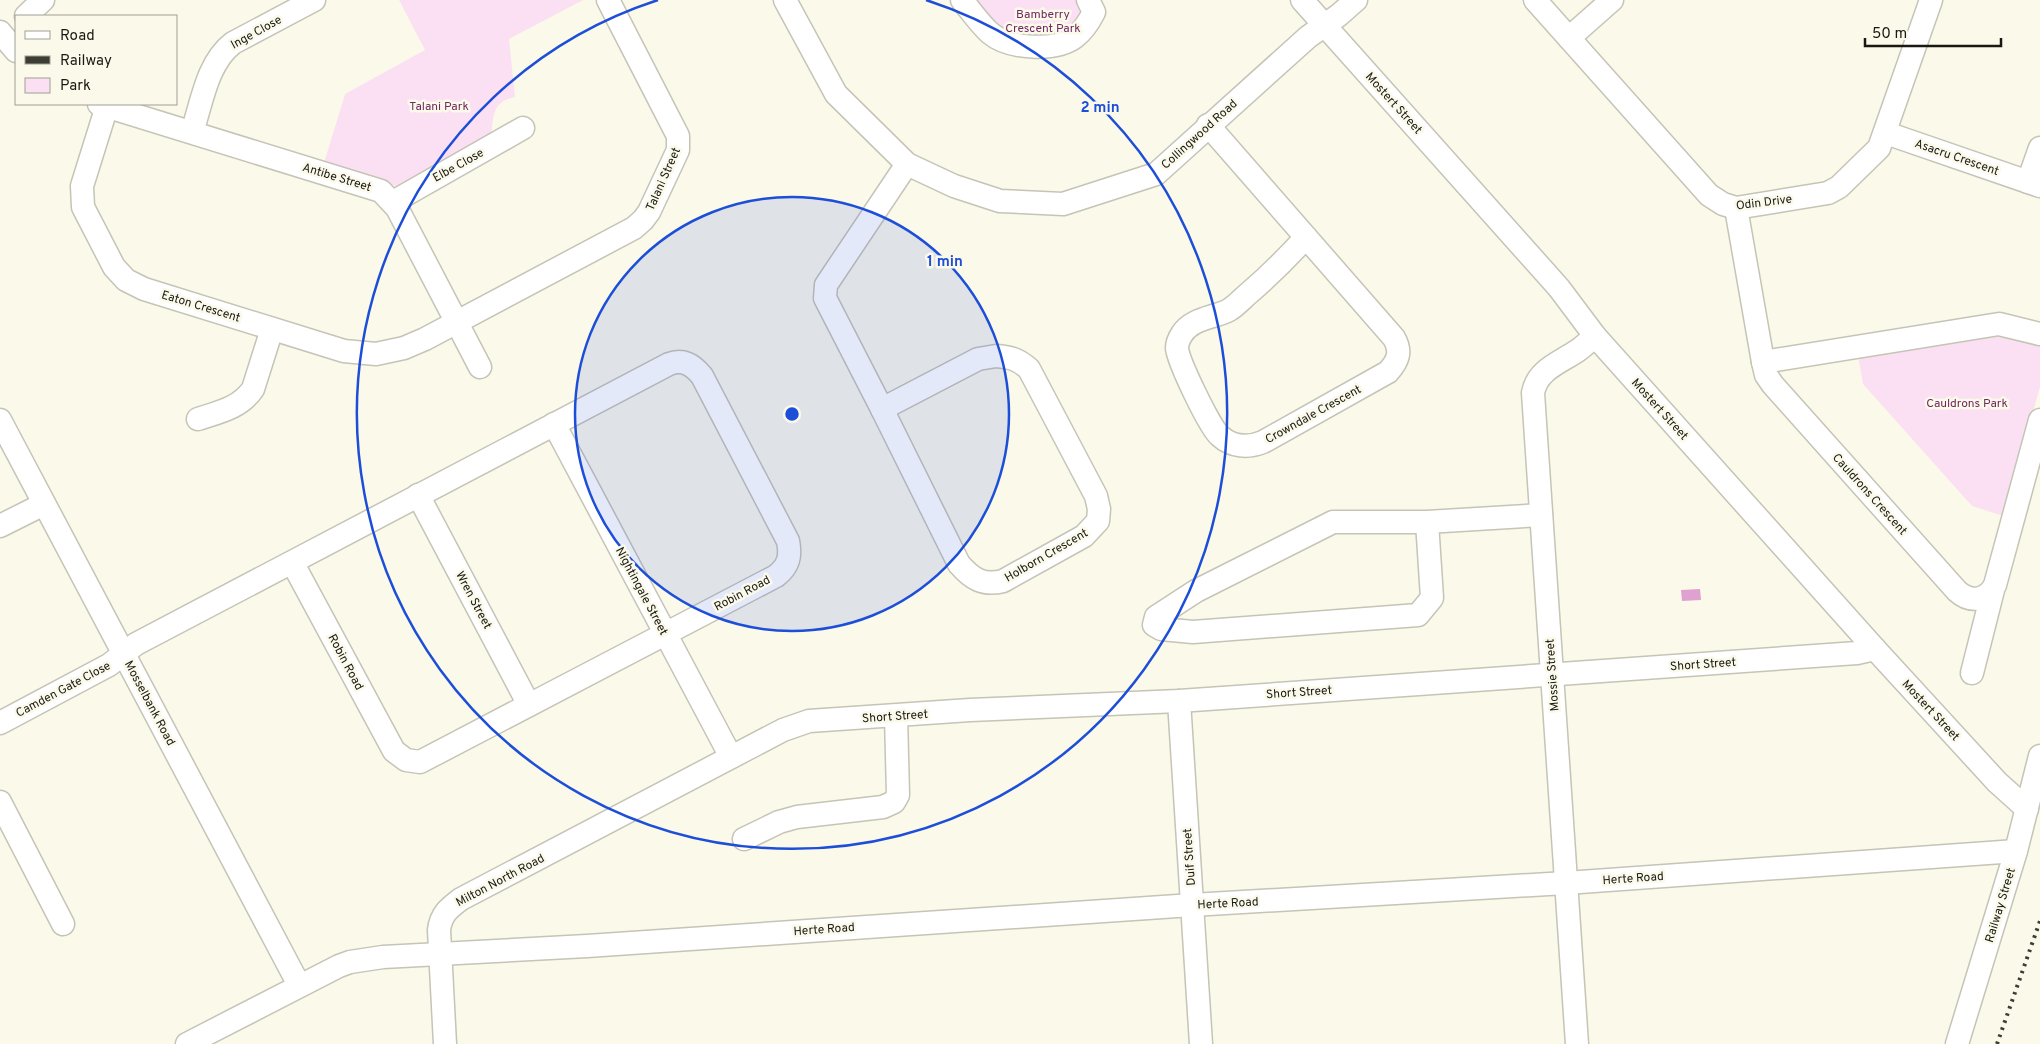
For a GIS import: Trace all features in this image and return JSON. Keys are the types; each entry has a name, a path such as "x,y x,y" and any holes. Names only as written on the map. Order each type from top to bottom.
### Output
{"street":[{"path":"27,15 44,0"},
{"name":"Inge Close","path":"192,132 212,70 222,53 233,43 314,0"},
{"name":"Talani Street","path":"456,322 639,225 649,212 672,164 679,143 676,129 608,0"},
{"name":"Collingwood Road","path":"785,0 836,94 907,164 954,186 1000,201 1063,204 1156,174 1308,37 1356,0"},
{"path":"962,0 991,34 1011,44 1047,48 1074,38 1088,24 1094,12 1088,0"},
{"name":"Mostert Street","path":"1302,0 1559,288 1595,336 1874,649 1997,782 2027,809"},
{"name":"Odin Drive","path":"1535,0 1709,195 1723,204 1736,208 1833,191 1873,156 1886,132 1931,0"},
{"path":"1569,38 1612,0"},
{"name":"Antibe Street","path":"103,105 380,191 393,202 480,367"},
{"name":"Eaton Crescent","path":"103,105 82,186 82,199 87,214 114,267 126,280 135,285 344,351 376,354 404,348 456,322"},
{"name":"Crowndale Crescent","path":"1208,126 1306,237 1394,338 1398,345 1397,361 1388,372 1263,442 1253,446 1236,445 1221,438 1212,426 1183,365 1177,347 1178,342 1185,329 1196,322 1230,310 1276,270 1306,237"},
{"name":"Elbe Close","path":"393,202 523,128"},
{"name":"Asacru Crescent","path":"1886,132 2034,184 2040,148"},
{"name":"Holborn Crescent","path":"882,409 978,359 996,356 1011,357 1020,361 1029,369 1096,496 1099,509 1098,521 1084,536 1003,580 988,583 974,579 959,564 825,298 826,285 907,164"},
{"name":"Cauldrons Crescent","path":"1736,208 1766,375 1957,591 1968,599 1974,600 1993,590"},
{"path":"1763,362 1990,325 2007,325 2040,334"},
{"path":"198,419 236,406 248,397 253,389 272,329"},
{"name":"Mossie Street","path":"1577,1044 1534,386 1544,371 1578,350 1595,336"},
{"name":"Robin Road","path":"124,654 136,644 554,424 669,364 683,362 696,369 702,376 788,541 790,553 787,565 776,576 428,759 412,762 400,757 394,751 292,562"},
{"name":"Mosselbank Road","path":"0,420 299,985"},
{"path":"1972,672 2040,420"},
{"name":"Nightingale Street","path":"554,424 731,757"},
{"name":"Wren Street","path":"418,496 529,705"},
{"path":"0,526 44,504"},
{"path":"1428,522 1432,598 1418,615 1193,632 1161,629 1154,625 1156,617 1196,591 1333,522 1428,522 1541,515"},
{"name":"Short Street","path":"731,757 783,730 809,721 970,710 1179,701 1857,653 1874,649"},
{"name":"Camden Gate Close","path":"0,723 109,665 124,654"},
{"name":"Duif Street","path":"1179,701 1201,1044"},
{"path":"744,839 779,822 796,817 883,807 894,802 898,795 896,716"},
{"name":"Milton North Road","path":"445,1044 440,920 448,909 461,899 731,757"},
{"name":"Railway Street","path":"1957,1044 2016,851 2039,760"},
{"path":"0,802 62,924"},
{"name":"Herte Road","path":"440,955 1192,905 1566,883 2016,851"},
{"path":"187,1044 299,985 350,962 410,955 440,955"}],"green space":[{"name":"Talani Park","path":"399,0 583,0 509,39 515,97 507,99 495,111 491,136 403,186 396,186 324,163 345,94 425,50"},
{"name":"Bamberry Crescent Park","path":"971,0 1083,0 1086,20 1043,42 1002,30"},
{"name":"Cauldrons Park","path":"1994,332 2040,344 2040,387 2003,516 1972,506 1863,384 1858,355"}],"shaded area":[{"path":"1700,589 1701,600 1682,601 1681,590"}],"railway":[{"path":"1997,1044 2040,921"}]}
